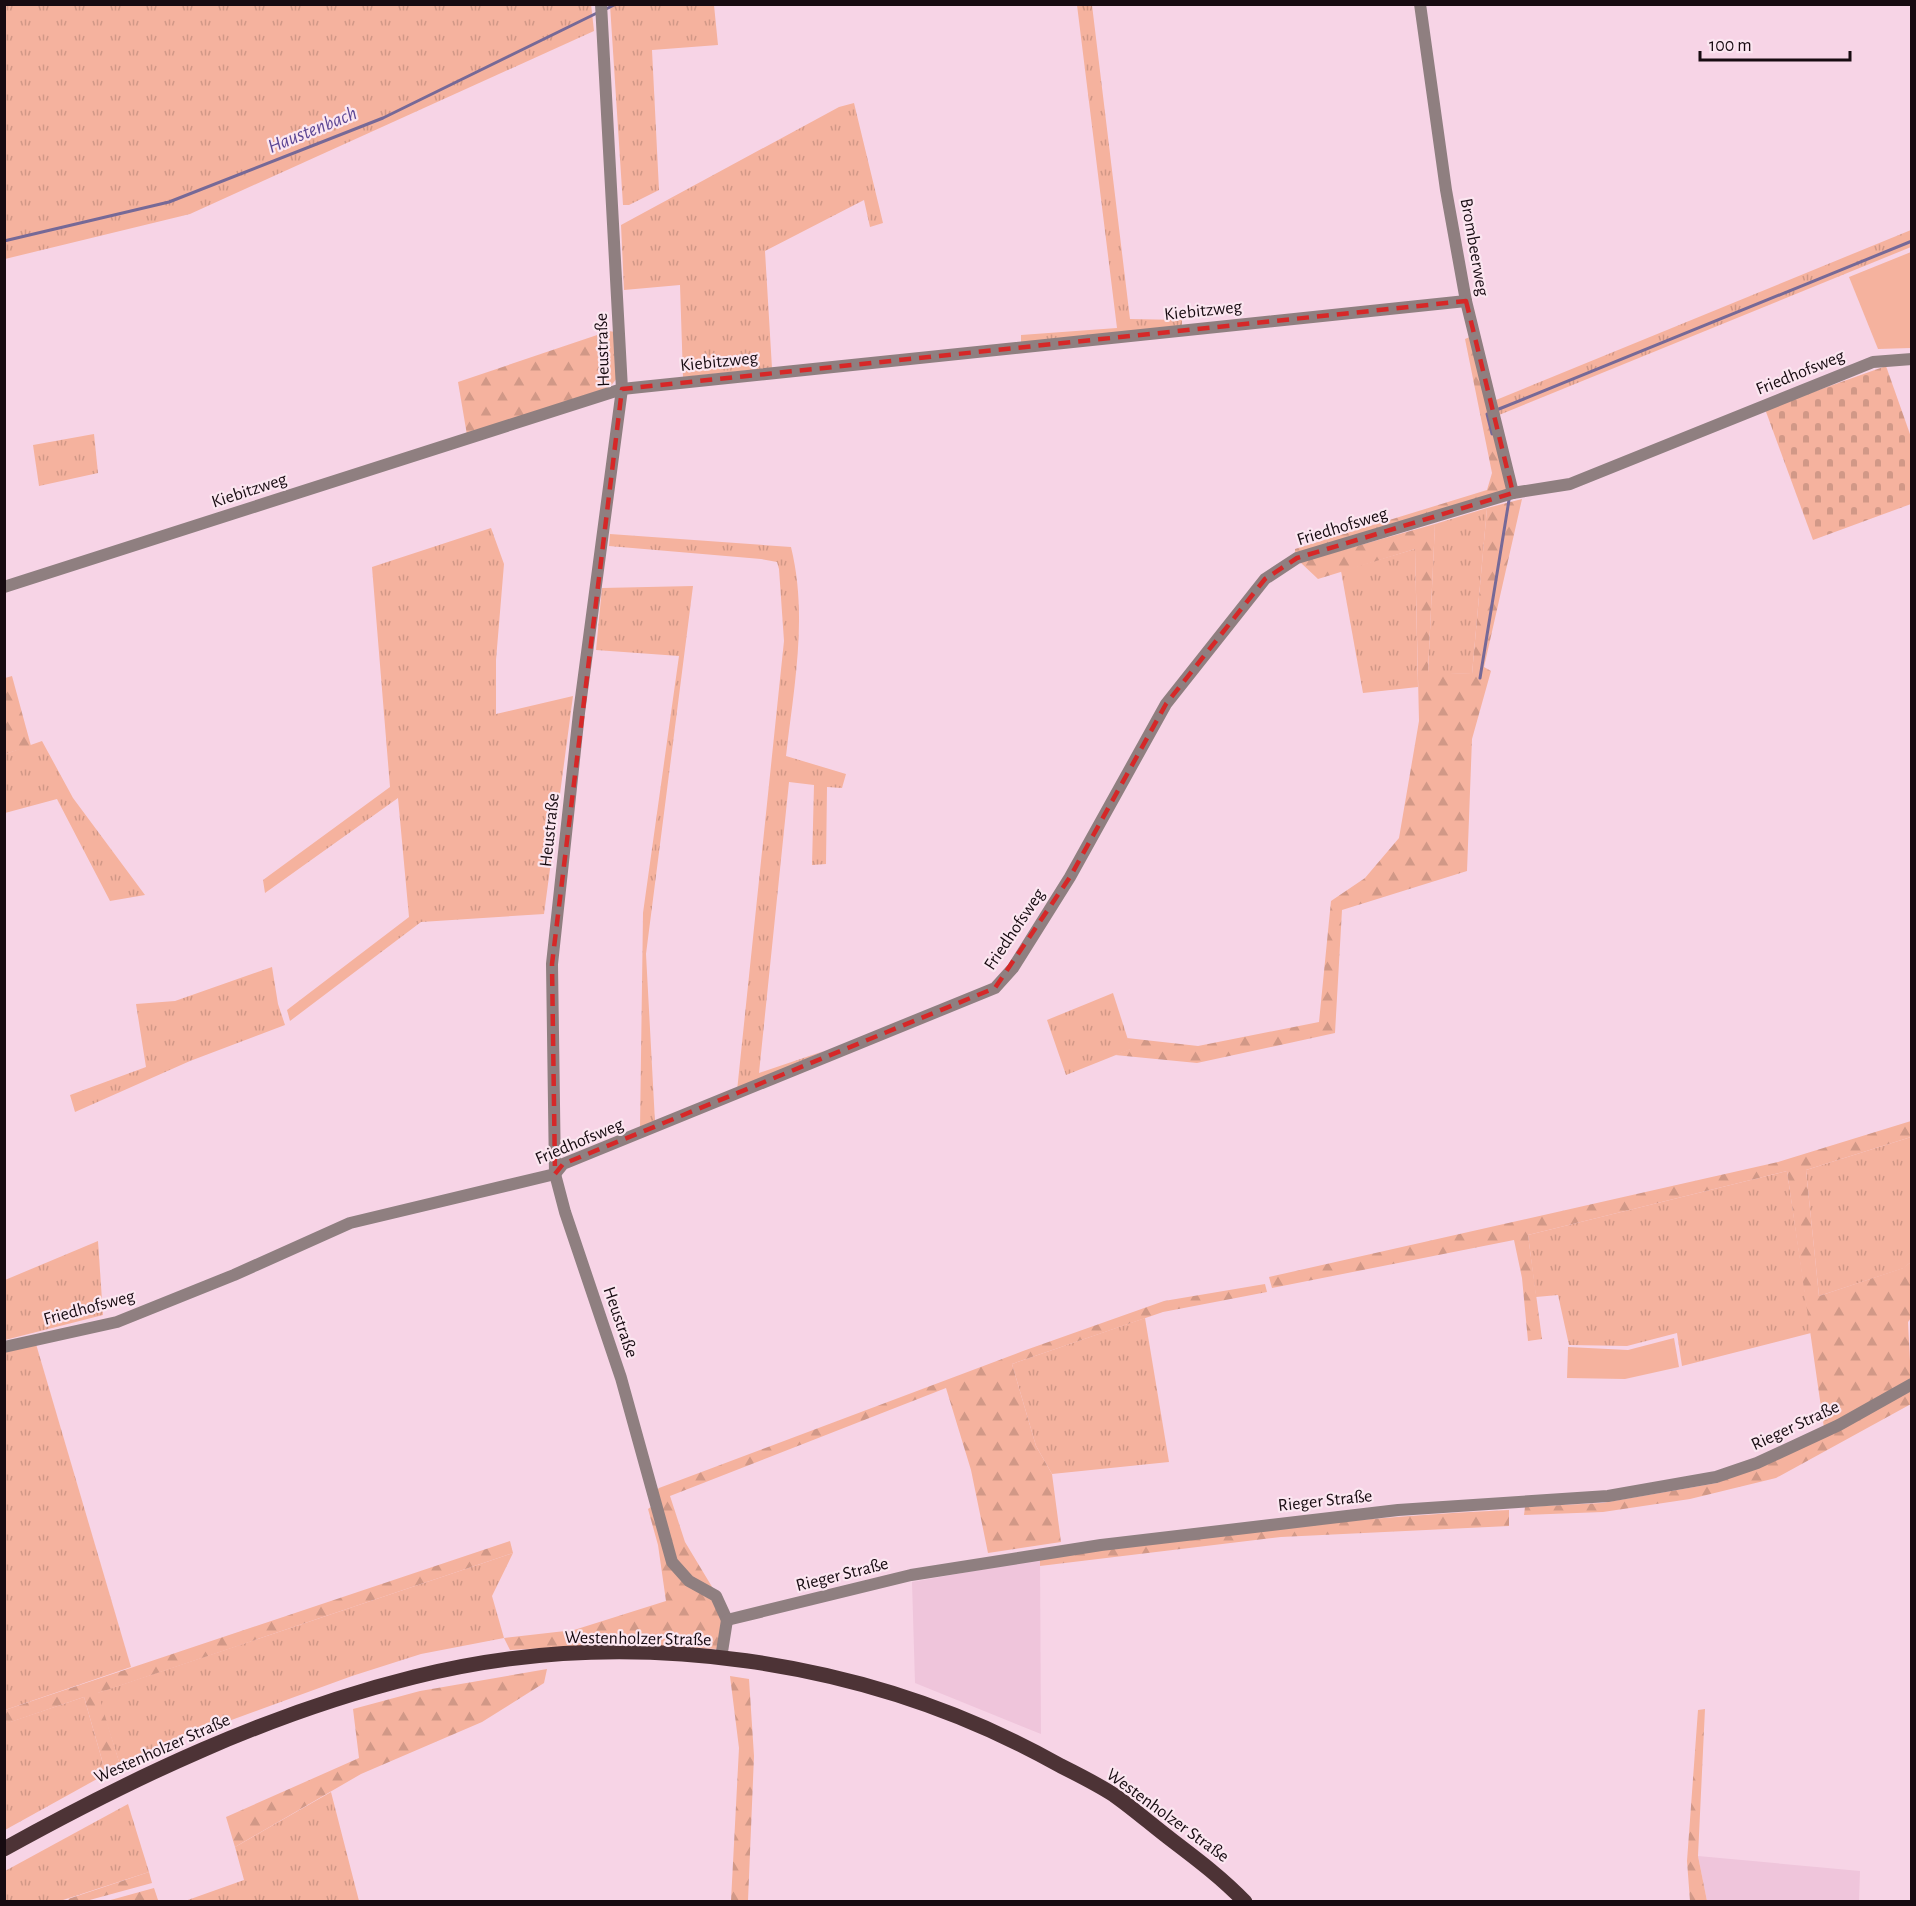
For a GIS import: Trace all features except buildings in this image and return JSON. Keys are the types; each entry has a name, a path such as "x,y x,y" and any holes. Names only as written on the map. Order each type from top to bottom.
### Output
{"main road":[{"name":"Westenholzer Straße","path":"4,1849 86,1804 218,1743 325,1702 417,1676 521,1658 614,1653 721,1658 781,1666 875,1687 928,1705 1023,1744 1114,1795 1226,1882 1245,1902"}],"street":[{"name":"Heustraße","path":"601,4 622,389 579,713 552,964 555,1174 565,1212 621,1378 672,1562 689,1581 716,1596 727,1620"},
{"name":"Brombeerweg","path":"1420,4 1446,190 1466,301 1513,492"},
{"name":"Kiebitzweg","path":"4,587 622,389 1466,301"},
{"name":"Friedhofsweg","path":"4,1347 117,1322 234,1275 350,1223 555,1174 563,1164 884,1036 995,988 1013,968 1070,877 1166,704 1265,579 1297,558 1513,492 1570,484 1873,362 1911,359"},
{"name":"Rieger Straße","path":"727,1620 911,1575 1101,1545 1398,1510 1608,1496 1716,1477 1757,1463 1839,1425 1911,1384"},
{"path":"721,1658 727,1620"}],"highlighted area":[{"path":"1466,301 1513,493 1297,558 1265,579 1166,704 1070,877 995,988 563,1164 555,1174 552,964 622,389"}],"shaded area":[{"path":"1040,1559 1041,1734 915,1683 912,1582"},
{"path":"1698,1856 1860,1871 1859,1901 1707,1901"}],"green space":[{"path":"591,4 594,31 190,214 5,259 5,5"},
{"path":"610,5 714,5 718,45 652,50 659,190 629,205 623,205"},
{"path":"1077,5 1092,5 1130,319 1182,320 1182,327 1021,343 1021,335 1117,328"},
{"path":"854,103 883,223 870,227 864,200 765,251 772,368 683,377 680,285 624,290 621,225 839,107"},
{"path":"1911,230 1911,247 1499,415 1496,400"},
{"path":"1911,252 1911,348 1878,349 1849,277"},
{"path":"609,331 615,332 617,378 610,387 467,435 458,382"},
{"path":"1472,336 1511,491 1295,555 1295,549 1487,490 1492,473 1465,339"},
{"path":"1886,366 1911,437 1911,504 1813,540 1765,409"},
{"path":"94,434 98,473 39,486 33,445"},
{"path":"1522,499 1484,667 1491,671 1472,739 1467,871 1342,910 1335,1033 1197,1063 1115,1055 1130,1049 1127,1038 1198,1046 1319,1022 1331,901 1365,878 1399,838 1419,721 1415,549 1318,579 1300,562 1435,524 1428,672 1472,674 1487,508"},
{"path":"1487,508 1472,674 1428,673 1435,524"},
{"path":"491,528 504,564 496,660 496,714 573,696 544,914 421,922 290,1021 287,1010 409,917 398,798 265,893 263,880 390,787 372,567"},
{"path":"610,534 791,547 799,599 799,625 796,677 786,756 846,774 842,788 827,787 826,864 812,865 814,785 789,782 759,1073 824,1051 737,1091 784,641 779,569 777,562 761,559 609,546"},
{"path":"1415,549 1418,687 1363,693 1341,571"},
{"path":"693,586 646,954 655,1122 640,1128 643,913 679,656 596,650 602,588"},
{"path":"12,676 31,746 5,754 5,678"},
{"path":"42,741 73,798 145,895 110,901 57,799 5,813 5,754"},
{"path":"272,967 278,1004 285,1025 190,1061 75,1112 70,1095 146,1067 136,1004 175,1001"},
{"path":"1113,993 1131,1049 1066,1075 1047,1020"},
{"path":"1911,1121 1911,1137 1806,1170 1819,1296 1903,1268 1911,1262 1911,1318 1908,1322 1911,1380 1824,1428 1787,1171 1528,1235 1542,1339 1528,1341 1522,1278 1514,1240 1272,1288 1269,1277 1778,1162"},
{"path":"1911,1137 1911,1262 1904,1268 1819,1296 1806,1170"},
{"path":"1787,1171 1811,1333 1682,1366 1677,1333 1627,1346 1569,1345 1558,1295 1536,1297 1528,1235"},
{"path":"98,1241 103,1315 5,1340 5,1280"},
{"path":"1265,1284 1267,1292 1163,1312 1012,1364 1036,1446 1052,1474 1061,1542 988,1553 971,1470 946,1388 670,1496 685,1542 729,1615 718,1649 612,1644 510,1650 504,1638 574,1630 666,1601 658,1545 648,1509 658,1502 656,1491 659,1488 1023,1351 1164,1301"},
{"path":"1145,1318 1169,1462 1052,1474 1036,1446 1012,1364"},
{"path":"1674,1338 1679,1367 1625,1379 1567,1378 1568,1347 1628,1350"},
{"path":"36,1344 131,1667 5,1710 4,1352"},
{"path":"1911,1390 1911,1404 1776,1478 1690,1499 1603,1512 1524,1515 1525,1507 1602,1503 1717,1483"},
{"path":"1509,1510 1509,1526 1281,1537 1040,1566 1040,1559 1215,1535 1391,1517"},
{"path":"510,1541 513,1553 98,1693 121,1768 106,1774 84,1697 5,1724 5,1710"},
{"path":"513,1553 492,1596 504,1638 421,1654 352,1676 155,1748 121,1768 97,1693"},
{"path":"547,1669 544,1683 482,1722 361,1774 235,1847 226,1817 359,1758 353,1709 420,1691"},
{"path":"730,1676 749,1679 754,1756 748,1901 731,1901 739,1748"},
{"path":"84,1697 106,1774 5,1830 4,1724"},
{"path":"1705,1709 1698,1856 1707,1901 1690,1901 1687,1861 1698,1710"},
{"path":"331,1792 359,1901 185,1901 244,1880 235,1847"},
{"path":"128,1804 149,1872 60,1901 5,1901 5,1871"},
{"path":"149,1872 152,1883 86,1901 68,1899"},
{"path":"154,1888 158,1900 107,1901"}],"waterway":[{"name":"Haustenbach","path":"606,9 616,4"},
{"name":"Haustenbach","path":"4,241 169,202 383,118 597,13"},
{"path":"1499,409 1912,241"},
{"path":"1487,414 1492,434"},
{"path":"1480,678 1509,500"}]}
